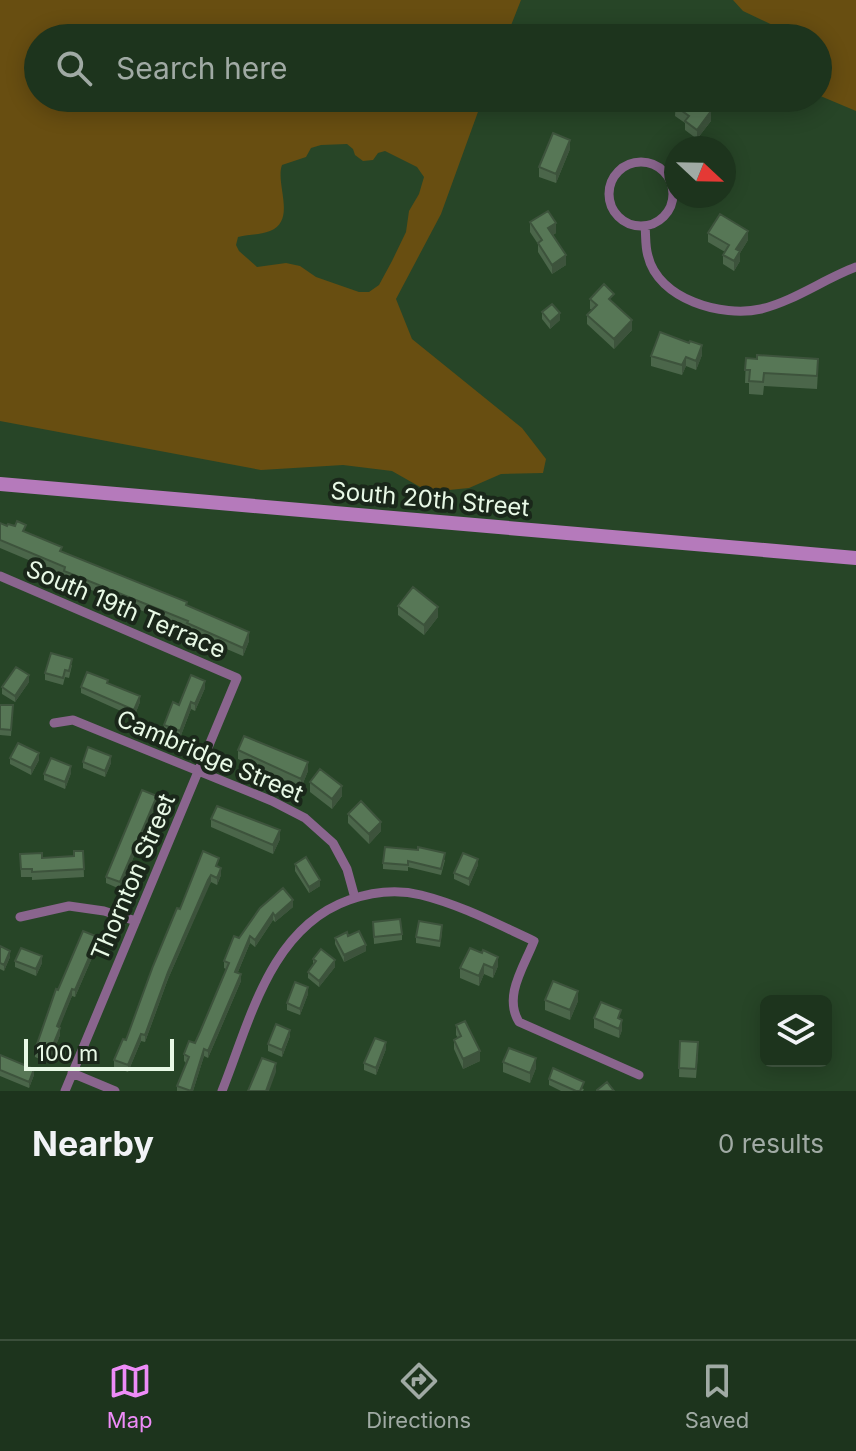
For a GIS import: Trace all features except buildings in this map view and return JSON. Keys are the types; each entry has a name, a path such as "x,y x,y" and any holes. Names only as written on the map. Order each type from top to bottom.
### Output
{"main road":[{"name":"South 20th Street","path":"0,484 856,558"}],"street":[{"path":"639,162 657,166 665,172 673,189 673,198 665,215 645,226 621,220 614,213 609,194 615,175 621,168 639,162"},
{"path":"645,226 648,258 660,279 675,292 713,308 761,309 856,267"},
{"name":"South 19th Terrace","path":"0,576 237,678"},
{"name":"Thornton Street","path":"65,1091 237,678"},
{"name":"Cambridge Street","path":"54,723 73,720 272,801 305,818 333,843 347,869 355,898"},
{"path":"222,1091 268,977 284,949 314,919 338,904 392,892 418,895 455,906 534,941 510,999 519,1022 639,1075"},
{"path":"20,917 69,906 104,911 136,921"},
{"path":"72,1073 115,1091"}],"shaded area":[{"path":"0,0 521,0 512,24 24,24 24,112 478,112 441,214 396,299 412,339 522,428 546,459 543,473 501,474 469,488 429,492 392,471 343,465 261,470 0,421","holes":["347,144 363,161 373,160 378,153 385,151 417,167 424,177 409,211 406,232 379,285 369,292 359,292 316,277 300,266 286,263 257,267 239,251 236,245 238,237 270,231 282,219 282,165 306,157 311,148 321,145"]},
{"path":"733,0 856,0 856,111 832,101 832,24 770,24 743,11"}]}
